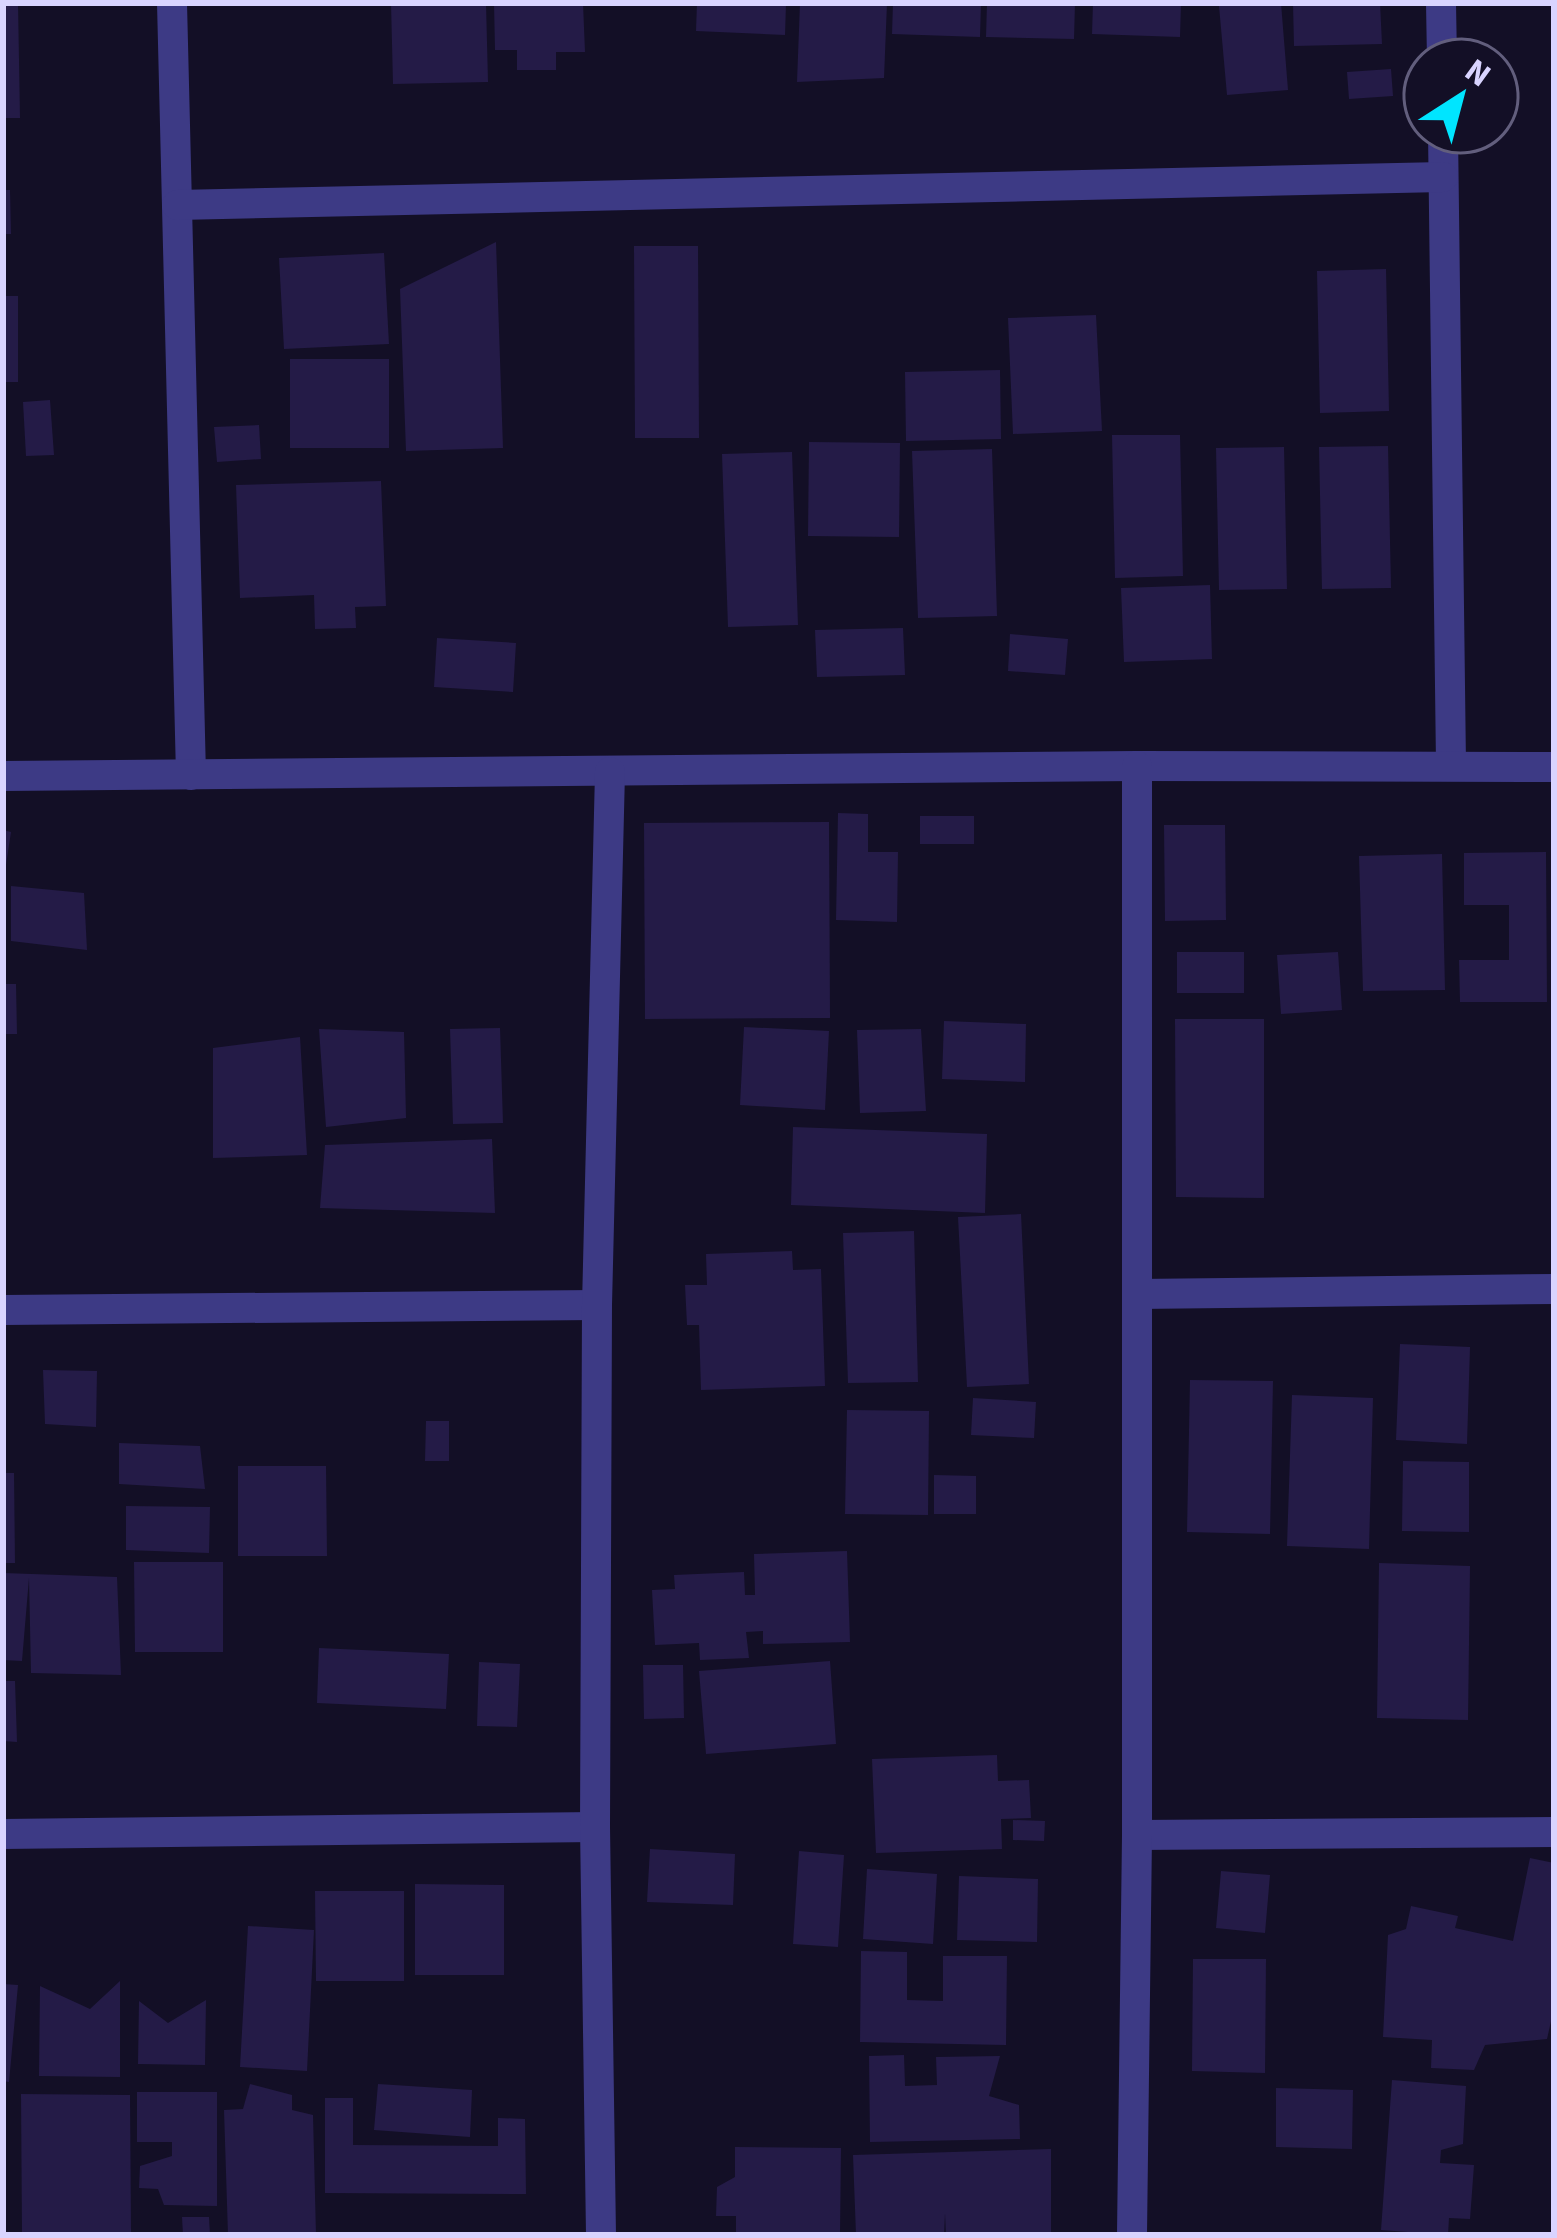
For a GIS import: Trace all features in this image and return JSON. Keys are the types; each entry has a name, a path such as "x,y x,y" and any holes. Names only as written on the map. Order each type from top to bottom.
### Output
{"street":[{"path":"172,3 191,775"},
{"path":"1441,3 1442,36"},
{"path":"1443,156 1451,765"},
{"path":"177,205 1443,177"},
{"path":"1132,2235 1137,1835 1137,766"},
{"path":"3,776 1554,767"},
{"path":"601,2235 595,1827 597,1305 610,772"},
{"path":"1136,1294 1554,1289"},
{"path":"3,1310 597,1305"},
{"path":"3,1834 595,1827"},
{"path":"1137,1835 1554,1832"}],"building":[{"path":"3,3 18,3 20,118 3,118"},
{"path":"391,3 486,3 488,82 393,84"},
{"path":"494,3 583,3 585,52 556,52 556,70 517,70 517,50 495,50"},
{"path":"697,3 786,3 785,35 696,31"},
{"path":"800,3 887,3 884,78 797,82"},
{"path":"893,3 981,3 980,37 892,34"},
{"path":"987,3 1075,3 1074,39 986,37"},
{"path":"1093,3 1181,3 1180,37 1092,34"},
{"path":"1281,3 1288,90 1227,95 1219,6"},
{"path":"1293,3 1380,3 1382,44 1294,46"},
{"path":"1391,69 1393,96 1349,99 1347,72"},
{"path":"3,190 10,190 11,234 3,234"},
{"path":"496,242 503,448 406,451 400,289"},
{"path":"634,246 698,246 699,438 635,438"},
{"path":"384,253 389,344 284,349 279,258"},
{"path":"1386,269 1389,411 1320,413 1317,271"},
{"path":"3,296 18,296 18,382 3,382"},
{"path":"1096,315 1102,431 1013,434 1008,318"},
{"path":"290,359 389,359 389,448 290,448"},
{"path":"1000,370 1001,439 906,441 905,372"},
{"path":"50,400 54,455 26,456 23,402"},
{"path":"259,425 261,459 217,462 214,427"},
{"path":"1112,435 1180,435 1183,576 1115,578"},
{"path":"809,442 900,443 899,537 808,536"},
{"path":"1388,446 1391,588 1322,589 1319,447"},
{"path":"1284,447 1287,589 1219,590 1216,448"},
{"path":"992,449 997,616 918,618 912,451"},
{"path":"792,452 798,625 728,627 722,454"},
{"path":"381,481 386,606 355,607 356,628 315,629 314,595 240,598 236,485"},
{"path":"1210,585 1212,659 1124,662 1121,588"},
{"path":"903,628 905,675 817,677 815,630"},
{"path":"1010,634 1068,639 1065,675 1008,671"},
{"path":"437,638 516,643 513,692 434,687"},
{"path":"838,813 868,814 868,852 898,852 897,922 836,920"},
{"path":"920,816 974,816 974,844 920,844"},
{"path":"829,822 830,1018 645,1019 644,823"},
{"path":"1164,825 1225,825 1226,920 1165,921"},
{"path":"3,830 11,832 6,865 3,865"},
{"path":"1546,852 1547,1002 1460,1002 1459,960 1509,960 1509,905 1464,905 1464,853"},
{"path":"1442,854 1445,990 1363,991 1359,856"},
{"path":"11,886 84,893 87,950 11,941"},
{"path":"1177,952 1244,952 1244,993 1177,993"},
{"path":"1338,952 1342,1010 1281,1014 1277,955"},
{"path":"3,984 16,984 17,1034 3,1034"},
{"path":"1175,1019 1264,1019 1264,1198 1176,1197"},
{"path":"944,1021 1026,1024 1025,1082 942,1079"},
{"path":"744,1027 829,1031 825,1110 740,1105"},
{"path":"500,1028 503,1123 453,1124 450,1029"},
{"path":"319,1029 404,1032 406,1118 326,1127"},
{"path":"921,1029 926,1111 860,1113 857,1030"},
{"path":"300,1037 307,1155 213,1158 213,1048"},
{"path":"793,1127 987,1134 985,1213 791,1205"},
{"path":"492,1139 495,1213 320,1208 325,1145"},
{"path":"1021,1214 1029,1384 967,1387 958,1217"},
{"path":"914,1231 918,1382 848,1383 843,1233"},
{"path":"792,1251 793,1270 821,1269 825,1386 701,1390 699,1325 687,1325 685,1285 707,1285 706,1254"},
{"path":"1400,1344 1470,1347 1467,1444 1396,1440"},
{"path":"43,1370 97,1371 96,1427 45,1424"},
{"path":"1190,1380 1273,1381 1270,1534 1187,1532"},
{"path":"1292,1395 1373,1398 1369,1549 1287,1546"},
{"path":"973,1398 1036,1402 1034,1438 971,1435"},
{"path":"847,1410 929,1411 928,1515 845,1514"},
{"path":"426,1421 449,1421 449,1461 425,1461"},
{"path":"119,1443 200,1446 205,1489 119,1484"},
{"path":"1403,1461 1469,1462 1469,1532 1402,1531"},
{"path":"238,1466 326,1466 327,1556 238,1556"},
{"path":"3,1473 14,1473 15,1563 3,1563"},
{"path":"934,1475 976,1476 976,1514 934,1514"},
{"path":"126,1506 210,1507 209,1553 126,1550"},
{"path":"847,1551 850,1642 763,1644 763,1631 746,1632 749,1658 700,1660 699,1643 655,1645 652,1590 675,1589 674,1575 744,1572 745,1595 755,1595 754,1554"},
{"path":"134,1562 223,1562 223,1652 135,1652"},
{"path":"1379,1563 1470,1566 1468,1720 1377,1718"},
{"path":"3,1573 117,1577 121,1675 31,1673 29,1578 22,1661 3,1660"},
{"path":"319,1648 449,1654 446,1709 317,1703"},
{"path":"830,1661 836,1744 706,1754 699,1671"},
{"path":"479,1662 520,1664 517,1727 477,1726"},
{"path":"643,1665 683,1665 684,1718 644,1719"},
{"path":"3,1681 15,1681 17,1742 3,1741"},
{"path":"997,1755 998,1781 1029,1780 1031,1818 1001,1819 1002,1849 876,1853 872,1759"},
{"path":"1013,1820 1045,1821 1044,1841 1013,1840"},
{"path":"650,1849 735,1854 733,1905 647,1902"},
{"path":"799,1851 844,1855 838,1947 793,1944"},
{"path":"1530,1858 1554,1863 1554,2008 1547,2039 1485,2045 1474,2070 1431,2068 1432,2040 1383,2037 1388,1935 1406,1929 1411,1906 1458,1916 1455,1928 1513,1941"},
{"path":"867,1869 937,1874 933,1944 863,1939"},
{"path":"1221,1871 1270,1875 1265,1933 1216,1928"},
{"path":"959,1876 1038,1879 1037,1942 957,1940"},
{"path":"415,1884 504,1885 504,1975 415,1975"},
{"path":"315,1891 404,1891 404,1981 316,1981"},
{"path":"248,1926 314,1930 307,2071 240,2067"},
{"path":"861,1951 907,1952 907,2000 943,2001 943,1956 1007,1956 1006,2045 860,2042"},
{"path":"1193,1959 1266,1959 1265,2073 1192,2071"},
{"path":"120,1981 120,2077 39,2076 40,1986 90,2009"},
{"path":"3,1984 18,1985 9,2082 3,2081"},
{"path":"206,2000 205,2065 138,2064 139,2001 168,2023"},
{"path":"904,2055 905,2086 937,2085 936,2057 1000,2056 989,2096 1019,2105 1020,2139 870,2142 869,2056"},
{"path":"1392,2080 1466,2086 1463,2144 1441,2150 1440,2163 1474,2165 1470,2219 1449,2218 1448,2235 1381,2230"},
{"path":"250,2084 292,2095 292,2110 313,2115 316,2235 228,2235 224,2110 243,2109"},
{"path":"378,2084 472,2090 470,2137 374,2130"},
{"path":"1276,2088 1353,2090 1352,2149 1276,2147"},
{"path":"137,2092 217,2092 217,2206 164,2205 158,2189 139,2188 140,2166 172,2156 172,2142 137,2142"},
{"path":"21,2094 130,2095 131,2233 22,2233"},
{"path":"325,2098 353,2098 353,2145 498,2146 498,2118 525,2119 526,2194 325,2193"},
{"path":"735,2147 841,2148 840,2235 736,2235 736,2216 716,2216 717,2187 735,2177"},
{"path":"1051,2149 1051,2235 946,2235 945,2213 944,2235 856,2235 853,2155"},
{"path":"182,2217 209,2217 210,2235 183,2235"}]}
